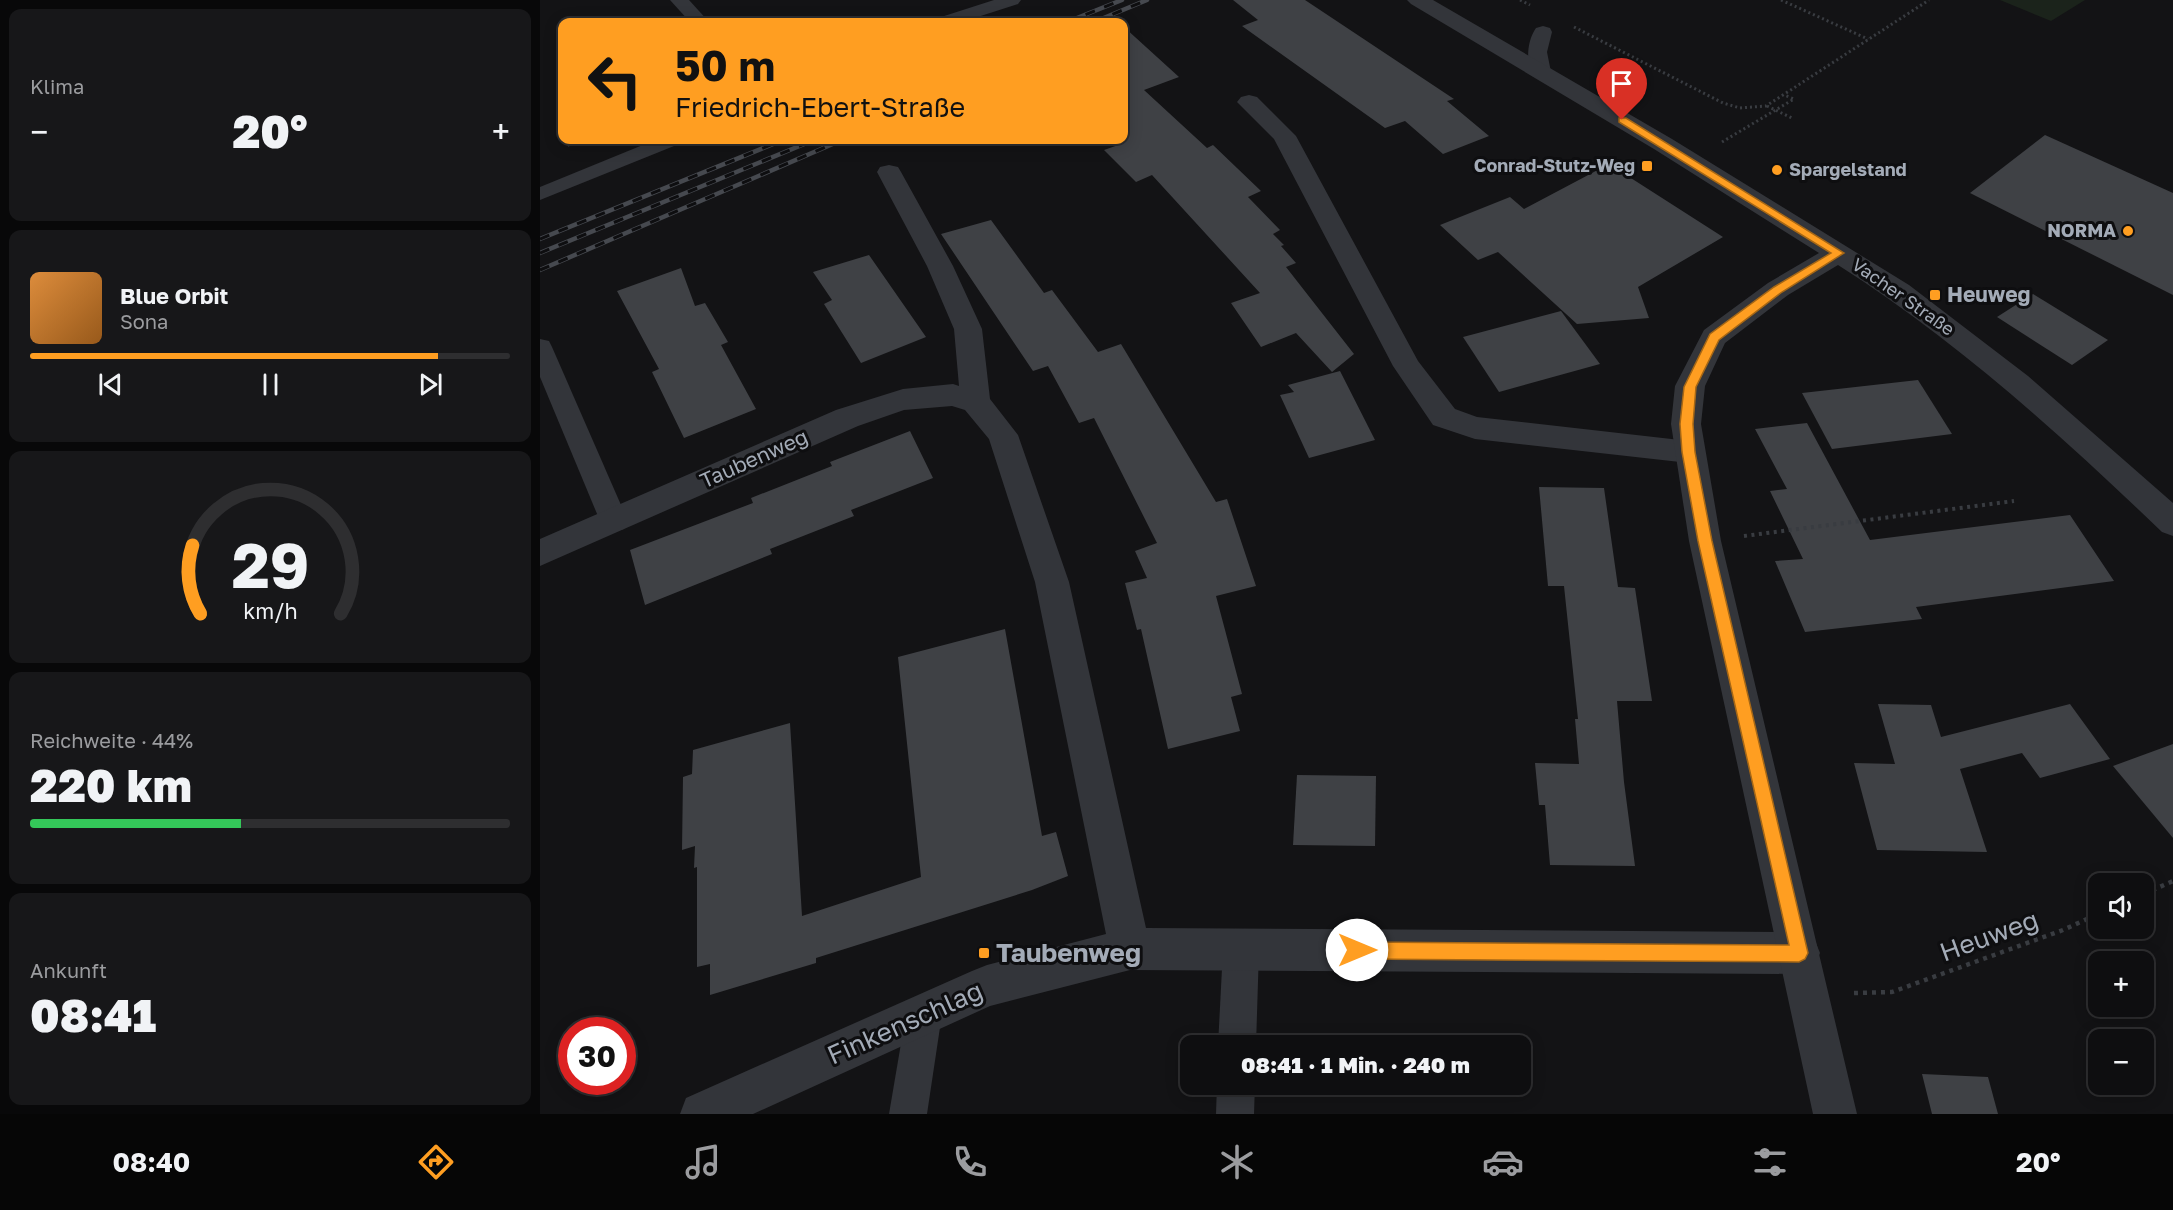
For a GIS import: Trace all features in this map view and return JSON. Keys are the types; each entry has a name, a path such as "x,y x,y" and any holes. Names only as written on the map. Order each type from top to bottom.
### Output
{"street":[{"name":"Vacher Straße","path":"1418,0 1663,144 1899,291 2018,382 2173,523"},
{"path":"1248,102 1284,136 1407,366 1444,417 1475,428 1689,452"},
{"path":"889,172 940,266 968,329 975,402 1003,435 1052,582 1130,949"},
{"path":"1835,1114 1705,541 1686,424 1690,387 1714,337 1778,289 1839,253"},
{"name":"Taubenweg","path":"540,553 847,418 903,400 953,395 975,402"},
{"name":"Finkenschlag","path":"702,1114 987,986 1130,949 1799,953"}],"lane":[{"path":"679,0 696,18"},
{"path":"957,18 1012,0"},
{"path":"1541,72 1537,56 1538,42 1543,32"},
{"path":"541,194 662,144"},
{"path":"540,347 614,521"},
{"path":"1237,1035 1241,949"},
{"path":"908,1114 924,1014"},
{"path":"1235,1114 1236,1095"}],"path":[{"path":"1520,0 1527,1 1535,8"},
{"path":"1781,0 1869,40"},
{"path":"1766,106 1929,0"},
{"path":"1567,24 1723,103 1740,108 1766,106 1794,119"},
{"path":"1732,136 1794,99 1784,94"},
{"path":"1705,541 2014,501"},
{"path":"2154,890 2173,881"},
{"name":"Heuweg","path":"1892,992 2063,930 2088,919"}],"shaded area":[{"path":"2000,0 2085,0 2051,21"}],"building":[{"path":"1233,0 1305,0 1454,99 1447,101 1489,136 1443,154 1405,121 1385,128 1242,26 1258,20"},
{"path":"1128,31 1179,77 1144,90 1207,148 1213,145 1261,191 1248,197 1280,230 1273,234 1296,263 1286,267 1354,354 1332,372 1296,333 1261,347 1231,303 1260,293 1152,175 1136,182 1104,150 1128,144"},
{"path":"2045,135 2173,193 2173,295 1970,193"},
{"path":"1609,164 1723,237 1638,287 1649,318 1577,324 1498,252 1478,260 1440,225 1510,197 1524,209"},
{"path":"991,220 1044,293 1052,290 1098,352 1121,344 1216,502 1227,499 1256,586 1216,596 1242,694 1231,697 1240,731 1168,749 1141,629 1137,630 1125,583 1147,578 1135,551 1157,543 1094,418 1079,423 1048,366 1033,371 941,234"},
{"path":"869,255 926,337 861,363 824,304 832,300 813,272"},
{"path":"681,268 695,306 705,303 728,342 721,345 756,409 684,438 652,372 659,369 617,291"},
{"path":"2033,294 2108,340 2072,365 1997,317"},
{"path":"1561,311 1600,364 1499,392 1463,337"},
{"path":"1340,371 1375,440 1309,458 1280,395 1294,392 1288,385"},
{"path":"1918,380 1952,434 1832,449 1802,393"},
{"path":"1807,423 1870,540 2070,515 2114,581 1916,607 1922,619 1805,632 1775,561 1803,559 1770,491 1787,489 1755,429"},
{"path":"910,431 933,478 851,510 854,516 770,549 772,554 645,605 630,550 753,503 751,498 832,466 830,462"},
{"path":"1539,487 1604,488 1618,587 1635,588 1652,701 1617,701 1624,782 1635,866 1550,865 1545,805 1539,805 1535,763 1579,764 1575,719 1578,719 1564,586 1548,586"},
{"path":"1005,629 1042,836 1056,832 1068,876 1032,890 816,958 816,963 710,995 710,964 697,967 695,846 682,850 683,777 692,774 693,750 790,723 802,916 921,877 898,657"},
{"path":"1878,704 1931,705 1941,737 2070,704 2110,759 2040,778 2022,753 1960,769 1987,852 1877,850 1854,763 1895,764"},
{"path":"2173,744 2173,838 2113,766"},
{"path":"1297,775 1376,776 1375,846 1293,845"},
{"path":"1922,1074 1988,1077 1998,1114 1932,1114"}],"railway":[{"path":"1077,18 1122,0"},
{"path":"1104,18 1147,0"},
{"path":"540,239 773,144"},
{"path":"540,253 804,144"},
{"path":"540,270 833,144"}],"place":[{"name":"Conrad-Stutz-Weg","path":"1647,166"},
{"name":"Spargelstand","path":"1777,170"},
{"name":"NORMA","path":"2128,231"},
{"name":"Heuweg","path":"1935,295"},
{"name":"Taubenweg","path":"984,953"}],"route":[{"path":"1357,950 1799,953 1705,541 1686,424 1690,387 1714,337 1778,289 1839,253 1622,120"}]}
